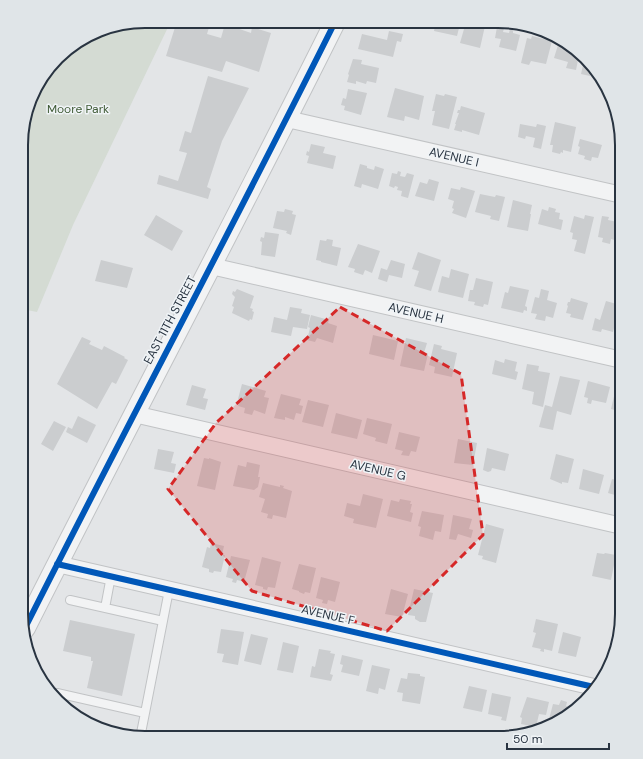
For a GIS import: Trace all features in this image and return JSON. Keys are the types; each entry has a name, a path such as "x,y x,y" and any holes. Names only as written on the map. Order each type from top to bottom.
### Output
{"street":[{"name":"EAST 11TH STREET","path":"28,621 287,119 332,28"},
{"name":"AVENUE I","path":"287,119 615,193"},
{"name":"AVENUE H","path":"211,266 615,358"},
{"name":"AVENUE G","path":"134,414 615,524"},
{"name":"AVENUE F","path":"57,564 589,687"}],"lane":[{"path":"105,608 111,576"},
{"path":"141,731 169,590"},
{"path":"70,600 163,621"},
{"path":"59,693 145,713"}],"highlighted area":[{"path":"340,307 461,374 483,535 387,631 252,591 168,489 216,423"}],"green space":[{"name":"Moore Park","path":"138,28 168,28 73,225 37,312 28,310 28,145 30,122 37,100 48,80 57,68 68,57 93,40 122,30"}],"building":[{"path":"175,28 209,28 207,34 221,38 224,28 237,28 251,33 252,28 255,28 271,33 259,72 226,61 222,72 166,56"},
{"path":"435,28 459,28 457,36 434,31"},
{"path":"464,28 485,28 480,48 460,43"},
{"path":"497,28 504,28 503,32 509,33 510,29 513,29 513,33 520,35 516,51 499,47 501,39 495,38"},
{"path":"389,31 403,34 401,42 397,41 393,57 358,49 362,34 387,40"},
{"path":"532,36 552,42 546,64 531,61 529,65 521,63 527,38 531,39"},
{"path":"558,45 578,60 576,70 566,68 568,62 554,58"},
{"path":"353,59 362,60 361,64 379,68 376,83 367,81 366,84 356,81 356,84 347,82"},
{"path":"583,65 591,74 590,76 581,74"},
{"path":"208,76 249,88 222,141 207,187 211,189 208,199 157,184 159,175 178,181 187,153 179,151 185,131 191,133"},
{"path":"395,88 424,96 419,120 405,116 404,121 387,117"},
{"path":"348,89 367,93 361,115 344,110 345,106 341,105 343,98 346,99"},
{"path":"436,94 444,96 445,94 457,97 449,129 432,125 435,111 432,111"},
{"path":"461,106 485,113 479,135 462,130 462,132 454,130 459,113 457,113"},
{"path":"555,122 576,127 571,152 563,150 563,153 561,152 560,154 552,152 553,145 550,145"},
{"path":"520,124 536,127 537,124 546,126 541,149 533,147 535,138 526,136 525,139 518,137"},
{"path":"580,139 602,145 598,158 592,157 591,161 584,159 585,156 578,154"},
{"path":"311,144 325,147 323,153 336,156 333,169 307,163 309,156 306,155 307,151 309,152"},
{"path":"360,164 374,170 375,166 384,169 378,189 362,184 361,188 354,186"},
{"path":"398,171 401,172 400,176 405,177 407,173 414,175 408,198 401,196 402,191 397,190 398,187 395,186 394,188 389,186 392,173 397,174"},
{"path":"429,179 439,182 434,201 415,196 420,182 427,184"},
{"path":"461,187 475,191 466,218 452,213 454,209 452,208 454,201 448,199 451,188 460,190"},
{"path":"480,194 505,197 499,221 490,219 491,216 475,212"},
{"path":"513,200 532,205 528,231 507,227"},
{"path":"549,207 556,209 555,212 560,213 559,219 563,220 561,230 538,224 542,209 548,211"},
{"path":"285,209 293,211 292,214 296,215 291,235 286,233 287,231 273,228 277,211 284,212"},
{"path":"156,215 183,231 172,251 144,235"},
{"path":"585,215 594,217 585,254 574,251 577,240 572,239 573,233 570,232 574,216 584,219"},
{"path":"602,216 609,217 608,220 615,222 615,240 611,239 610,244 602,242 603,238 598,237"},
{"path":"265,232 279,234 275,257 261,255 262,242 260,241 261,237 264,238"},
{"path":"327,239 333,240 332,246 341,248 337,266 316,260 320,240 326,241"},
{"path":"358,244 380,251 372,273 365,270 363,275 354,272 355,269 348,267"},
{"path":"418,252 441,260 431,291 414,286 419,271 412,269"},
{"path":"101,260 133,268 127,288 95,281"},
{"path":"391,260 405,264 402,278 389,275 387,282 378,279 381,268 387,270"},
{"path":"451,269 469,274 463,298 438,292 442,276 449,278"},
{"path":"476,278 493,282 488,305 484,304 483,307 474,305 475,302 468,301 470,290 473,290"},
{"path":"510,286 529,290 525,306 527,307 527,311 524,310 523,313 501,308 505,292 508,293"},
{"path":"237,289 254,296 250,308 253,309 252,311 254,312 252,320 250,319 249,321 232,313 234,307 232,306 235,297 232,294 233,291 235,292"},
{"path":"541,289 549,291 547,300 557,303 553,318 546,316 545,321 535,319 537,314 531,313 535,297 539,298"},
{"path":"571,298 588,303 583,320 570,317 571,314 566,313 568,302 570,302"},
{"path":"606,301 615,304 615,324 613,332 602,329 601,332 592,330 595,318 600,320"},
{"path":"290,307 302,309 301,313 310,315 307,329 293,327 291,336 271,332 274,317 287,320"},
{"path":"311,315 329,320 328,323 337,326 333,343 317,338 315,342 307,340"},
{"path":"373,335 398,341 394,360 369,354"},
{"path":"82,337 91,341 89,344 102,350 104,346 128,360 116,384 112,382 97,409 57,384"},
{"path":"406,338 427,343 424,353 428,354 424,371 400,366"},
{"path":"434,344 442,346 441,349 457,353 452,377 434,373 435,367 429,365"},
{"path":"505,359 517,362 515,371 518,372 516,380 492,374 495,360 504,363"},
{"path":"527,364 539,366 538,371 550,373 543,407 532,404 534,392 522,389"},
{"path":"560,376 580,380 571,415 557,411 553,430 539,427 545,405 552,407"},
{"path":"588,381 610,387 606,403 592,400 591,404 587,403 588,398 584,397"},
{"path":"242,384 266,391 264,397 269,398 265,414 254,410 252,415 244,413 245,408 238,406 240,400 238,399"},
{"path":"192,385 206,389 203,398 208,399 205,410 186,405"},
{"path":"615,392 615,410 611,409"},
{"path":"281,394 301,399 299,405 303,406 301,414 296,413 294,420 285,417 285,420 274,418"},
{"path":"308,400 329,405 323,427 302,422"},
{"path":"336,413 362,420 357,439 331,433"},
{"path":"78,416 96,425 87,443 66,432 68,427 72,429"},
{"path":"367,418 392,424 387,444 375,441 376,438 363,434"},
{"path":"54,421 66,427 53,451 41,444"},
{"path":"399,432 420,437 416,452 411,451 409,456 401,455 403,451 395,449"},
{"path":"458,439 477,443 473,465 454,463"},
{"path":"487,448 509,454 505,471 492,468 491,471 488,472 483,470"},
{"path":"158,449 174,452 171,463 176,464 174,473 154,469"},
{"path":"556,454 574,459 568,483 562,482 562,484 550,479"},
{"path":"204,458 221,462 215,490 197,486"},
{"path":"247,462 260,465 258,487 254,490 233,486 238,465 246,467"},
{"path":"583,469 604,475 599,494 579,489"},
{"path":"612,479 615,480 615,495 608,493"},
{"path":"263,483 280,487 280,485 284,486 283,488 292,491 286,518 273,515 272,519 267,518 268,514 261,512 265,499 259,497"},
{"path":"363,494 383,499 376,528 353,523 354,519 344,516 347,503 360,506"},
{"path":"400,499 411,501 410,504 412,504 410,512 413,513 411,522 387,516 391,500 399,502"},
{"path":"422,511 444,515 441,532 435,531 433,540 419,536 421,527 418,526"},
{"path":"453,515 472,519 469,529 473,530 471,538 458,534 456,540 449,539"},
{"path":"486,524 504,529 496,563 482,559 483,556 478,555"},
{"path":"211,543 224,546 222,555 225,555 221,572 209,572 209,569 202,567 207,547 210,548"},
{"path":"597,553 615,555 611,580 592,576"},
{"path":"231,556 250,560 244,582 237,580 236,583 232,582 233,579 226,577"},
{"path":"262,557 281,562 275,588 268,587 267,590 263,589 263,587 255,585"},
{"path":"299,564 316,568 310,593 305,592 304,594 292,589"},
{"path":"321,577 340,582 335,602 328,600 327,604 322,603 323,600 316,598"},
{"path":"391,589 408,594 402,617 385,614"},
{"path":"414,589 433,593 426,622 420,622 415,619 415,616 408,615"},
{"path":"536,619 558,624 552,651 544,649 544,652 540,651 541,649 532,647 536,633 533,632"},
{"path":"70,620 135,634 122,696 87,688 93,661 91,661 91,657 63,651"},
{"path":"221,629 244,632 238,665 222,662 224,654 217,653"},
{"path":"563,632 581,637 576,657 558,653"},
{"path":"251,634 268,638 261,665 244,661"},
{"path":"283,642 299,646 293,673 277,670"},
{"path":"319,649 331,651 330,653 335,654 330,674 333,675 331,681 310,677 312,666 315,667"},
{"path":"342,655 363,660 359,676 341,672 343,665 340,664"},
{"path":"372,665 390,669 385,690 379,688 378,694 366,691"},
{"path":"408,673 420,674 420,676 425,677 420,704 402,701 403,693 397,692 401,678 407,679"},
{"path":"469,686 487,690 482,712 463,708"},
{"path":"492,693 511,697 506,721 501,720 502,717 488,714"},
{"path":"527,697 549,702 546,715 539,714 537,724 531,726 521,724 522,718 520,717"},
{"path":"561,700 567,702 566,706 569,707 549,719 553,704 559,705"}],"cycle path":[{"path":"28,621 332,28"},
{"path":"57,564 590,686"}]}
